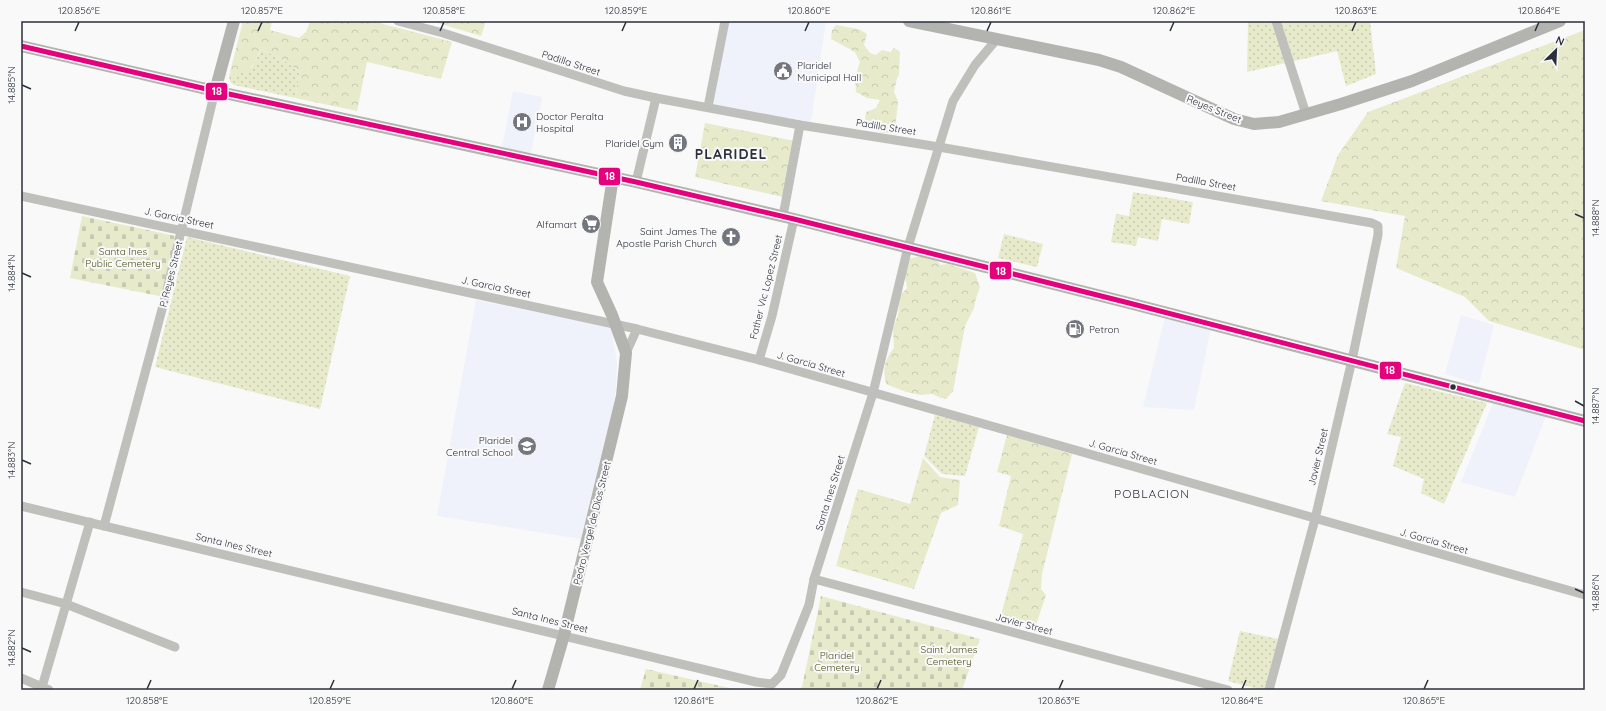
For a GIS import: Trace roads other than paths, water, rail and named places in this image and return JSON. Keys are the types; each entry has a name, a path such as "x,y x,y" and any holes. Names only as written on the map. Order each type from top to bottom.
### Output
{"main road":[{"name":"P. Reyes Street","path":"215,91 234,21"},
{"name":"Reyes Street","path":"909,21 1099,60 1121,67 1208,108 1241,121 1254,124 1279,122 1412,81 1560,21"},
{"path":"21,46 215,91 636,182 789,217 1352,360 1585,421"},
{"name":"Pedro Vergel de Dios Street","path":"548,690 564,635 622,396 626,353 597,282 613,177"}],"street":[{"name":"Padilla Street","path":"398,21 443,33 624,91 656,98 800,125 939,147 1372,222 1378,226"},
{"path":"708,108 725,21"},
{"path":"1276,21 1306,114"},
{"name":"Santa Ines Street","path":"21,506 756,682 772,684 781,675 809,605 814,579 873,392 908,247 953,101 975,65 996,40"},
{"name":"P. Reyes Street","path":"104,526 182,230 215,91"},
{"path":"636,182 656,98"},
{"name":"Father Vic Lopez Street","path":"759,360 772,316 789,217 800,125"},
{"name":"J. Garcia Street","path":"21,196 615,324 759,360 1585,595"},
{"name":"Javier Street","path":"1269,690 1315,519 1352,360 1378,235 1378,226"},
{"name":"Pedro Vergel de Dios Street","path":"626,353 637,329"},
{"path":"21,678 45,688 66,604 90,522"},
{"name":"Javier Street","path":"814,579 1228,690"},
{"path":"21,592 66,604 175,647"}],"place":[{"name":"Plaridel Municipal Hall","path":"783,71"},
{"name":"Doctor Peralta Hospital","path":"522,122"},
{"name":"Plaridel Gym","path":"678,143"},
{"name":"Alfamart","path":"591,224"},
{"name":"Saint James The Apostle Parish Church","path":"731,237"},
{"name":"Petron","path":"1075,329"},
{"name":"Plaridel Central School","path":"527,446"}],"district":[{"name":"PLARIDEL","path":"731,154"},
{"name":"POBLACION","path":"1152,493"}],"park label":[{"name":"Santa Ines Public Cemetery","path":"123,256"},
{"name":"Saint James Cemetery","path":"949,654"},
{"name":"Plaridel Cemetery","path":"837,660"}]}
